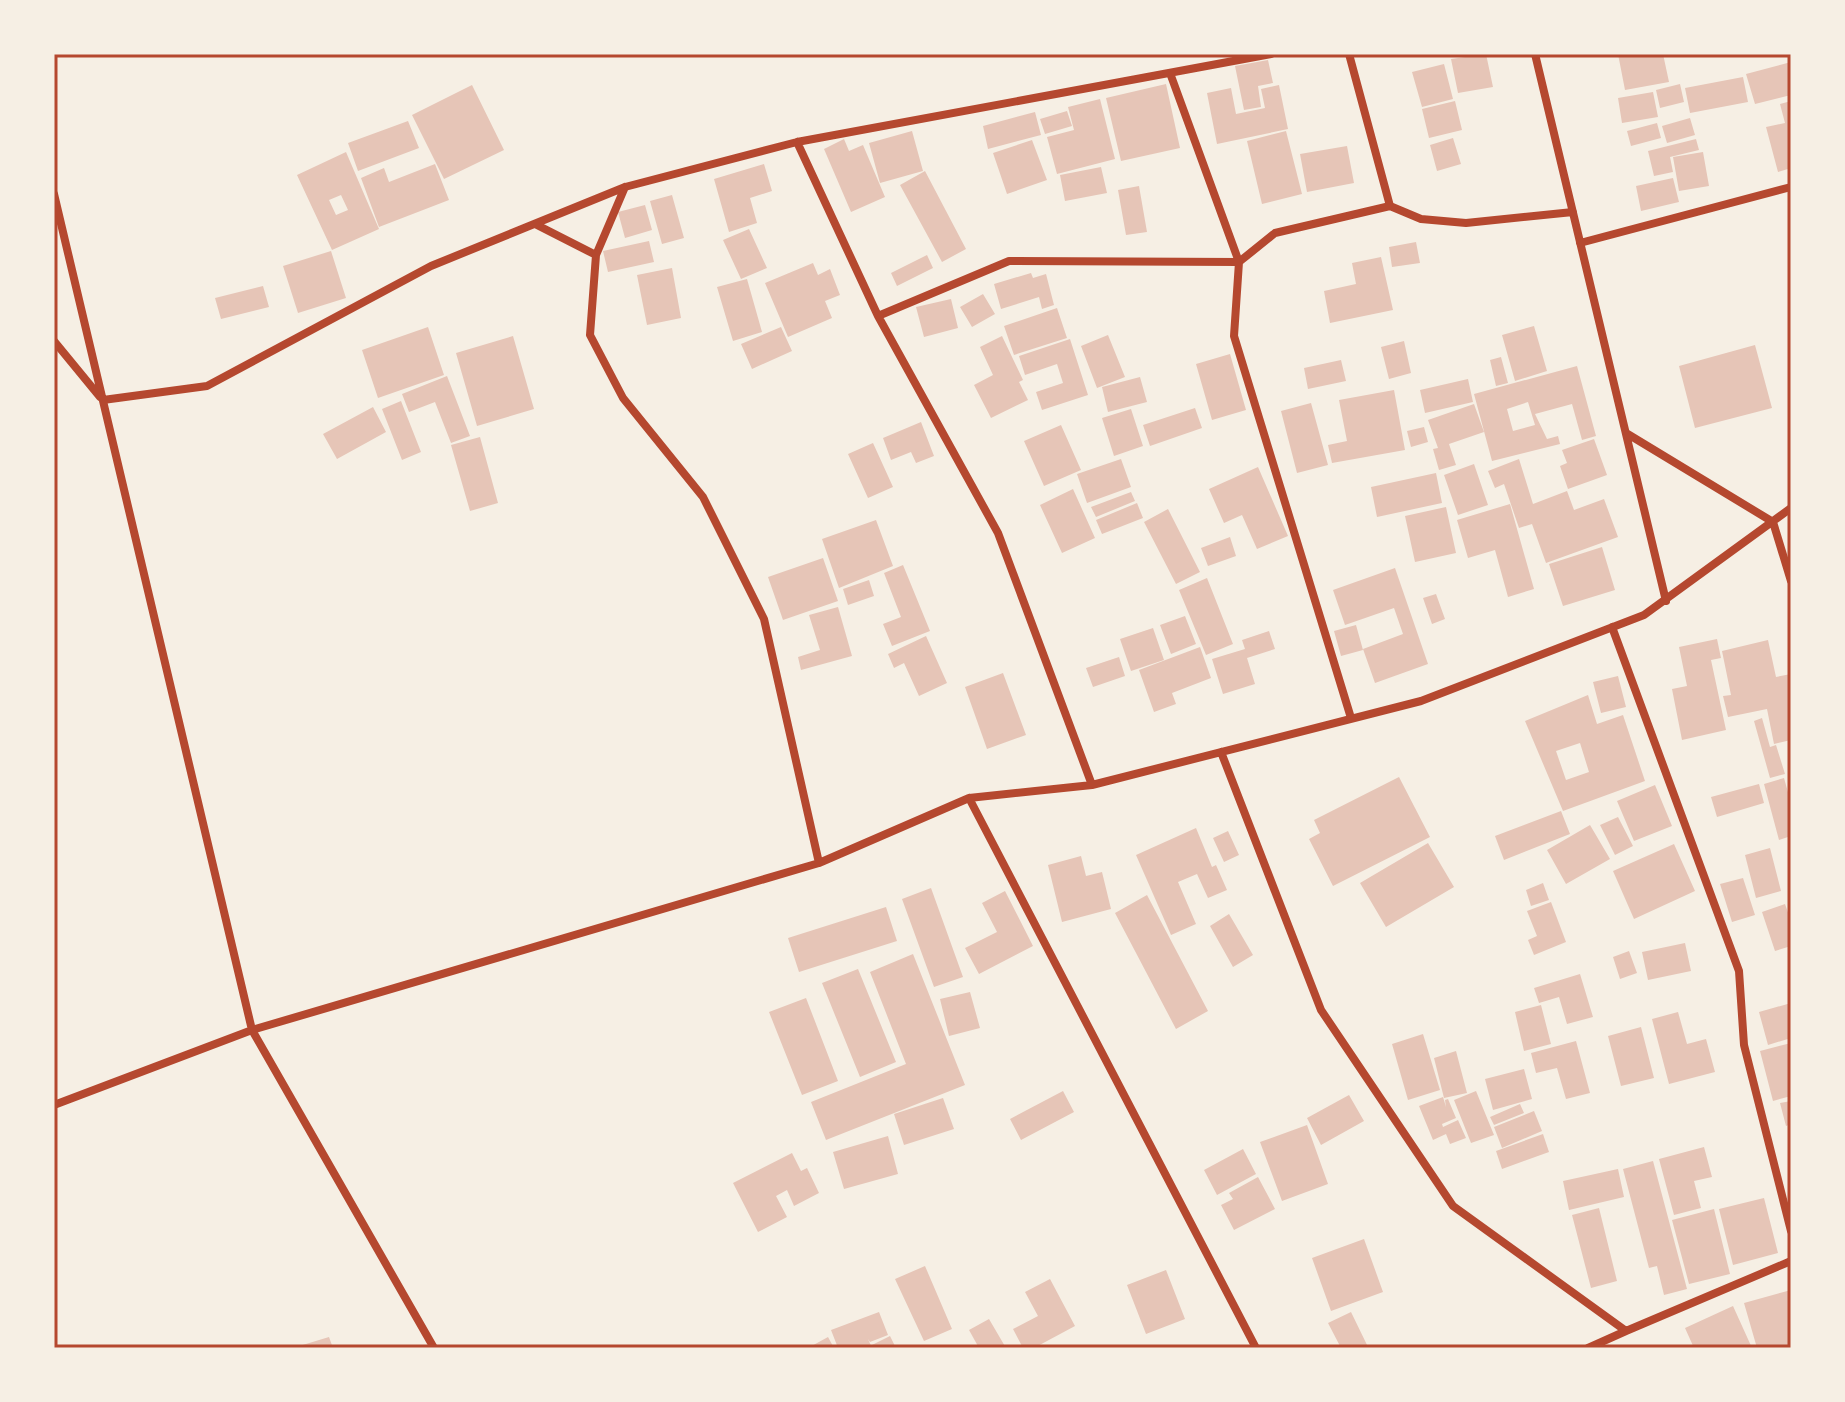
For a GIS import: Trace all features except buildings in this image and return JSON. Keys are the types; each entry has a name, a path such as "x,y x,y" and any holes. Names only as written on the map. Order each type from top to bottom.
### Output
{"street":[{"path":"103,400 207,386 431,266 625,187 797,142 1271,54"},
{"path":"1349,54 1390,206"},
{"path":"1535,54 1666,601"},
{"path":"1170,73 1239,262 1234,336 1351,718"},
{"path":"797,142 878,316 998,533 1092,785"},
{"path":"625,187 596,255 590,335 623,398 703,497 764,619 819,863"},
{"path":"1580,243 1791,187"},
{"path":"54,194 252,1030 434,1348"},
{"path":"878,316 1009,261 1239,262 1275,233 1390,206 1421,219 1466,223 1573,212"},
{"path":"535,224 596,255"},
{"path":"54,341 103,400"},
{"path":"1626,433 1773,522 1791,581"},
{"path":"54,1105 252,1030 819,863 969,798 1092,785 1421,701 1644,615 1791,508"},
{"path":"1612,627 1739,971 1744,1045 1791,1231"},
{"path":"1221,752 1321,1010 1453,1206 1626,1331"},
{"path":"969,798 1256,1348"},
{"path":"1588,1348 1791,1261"}]}
